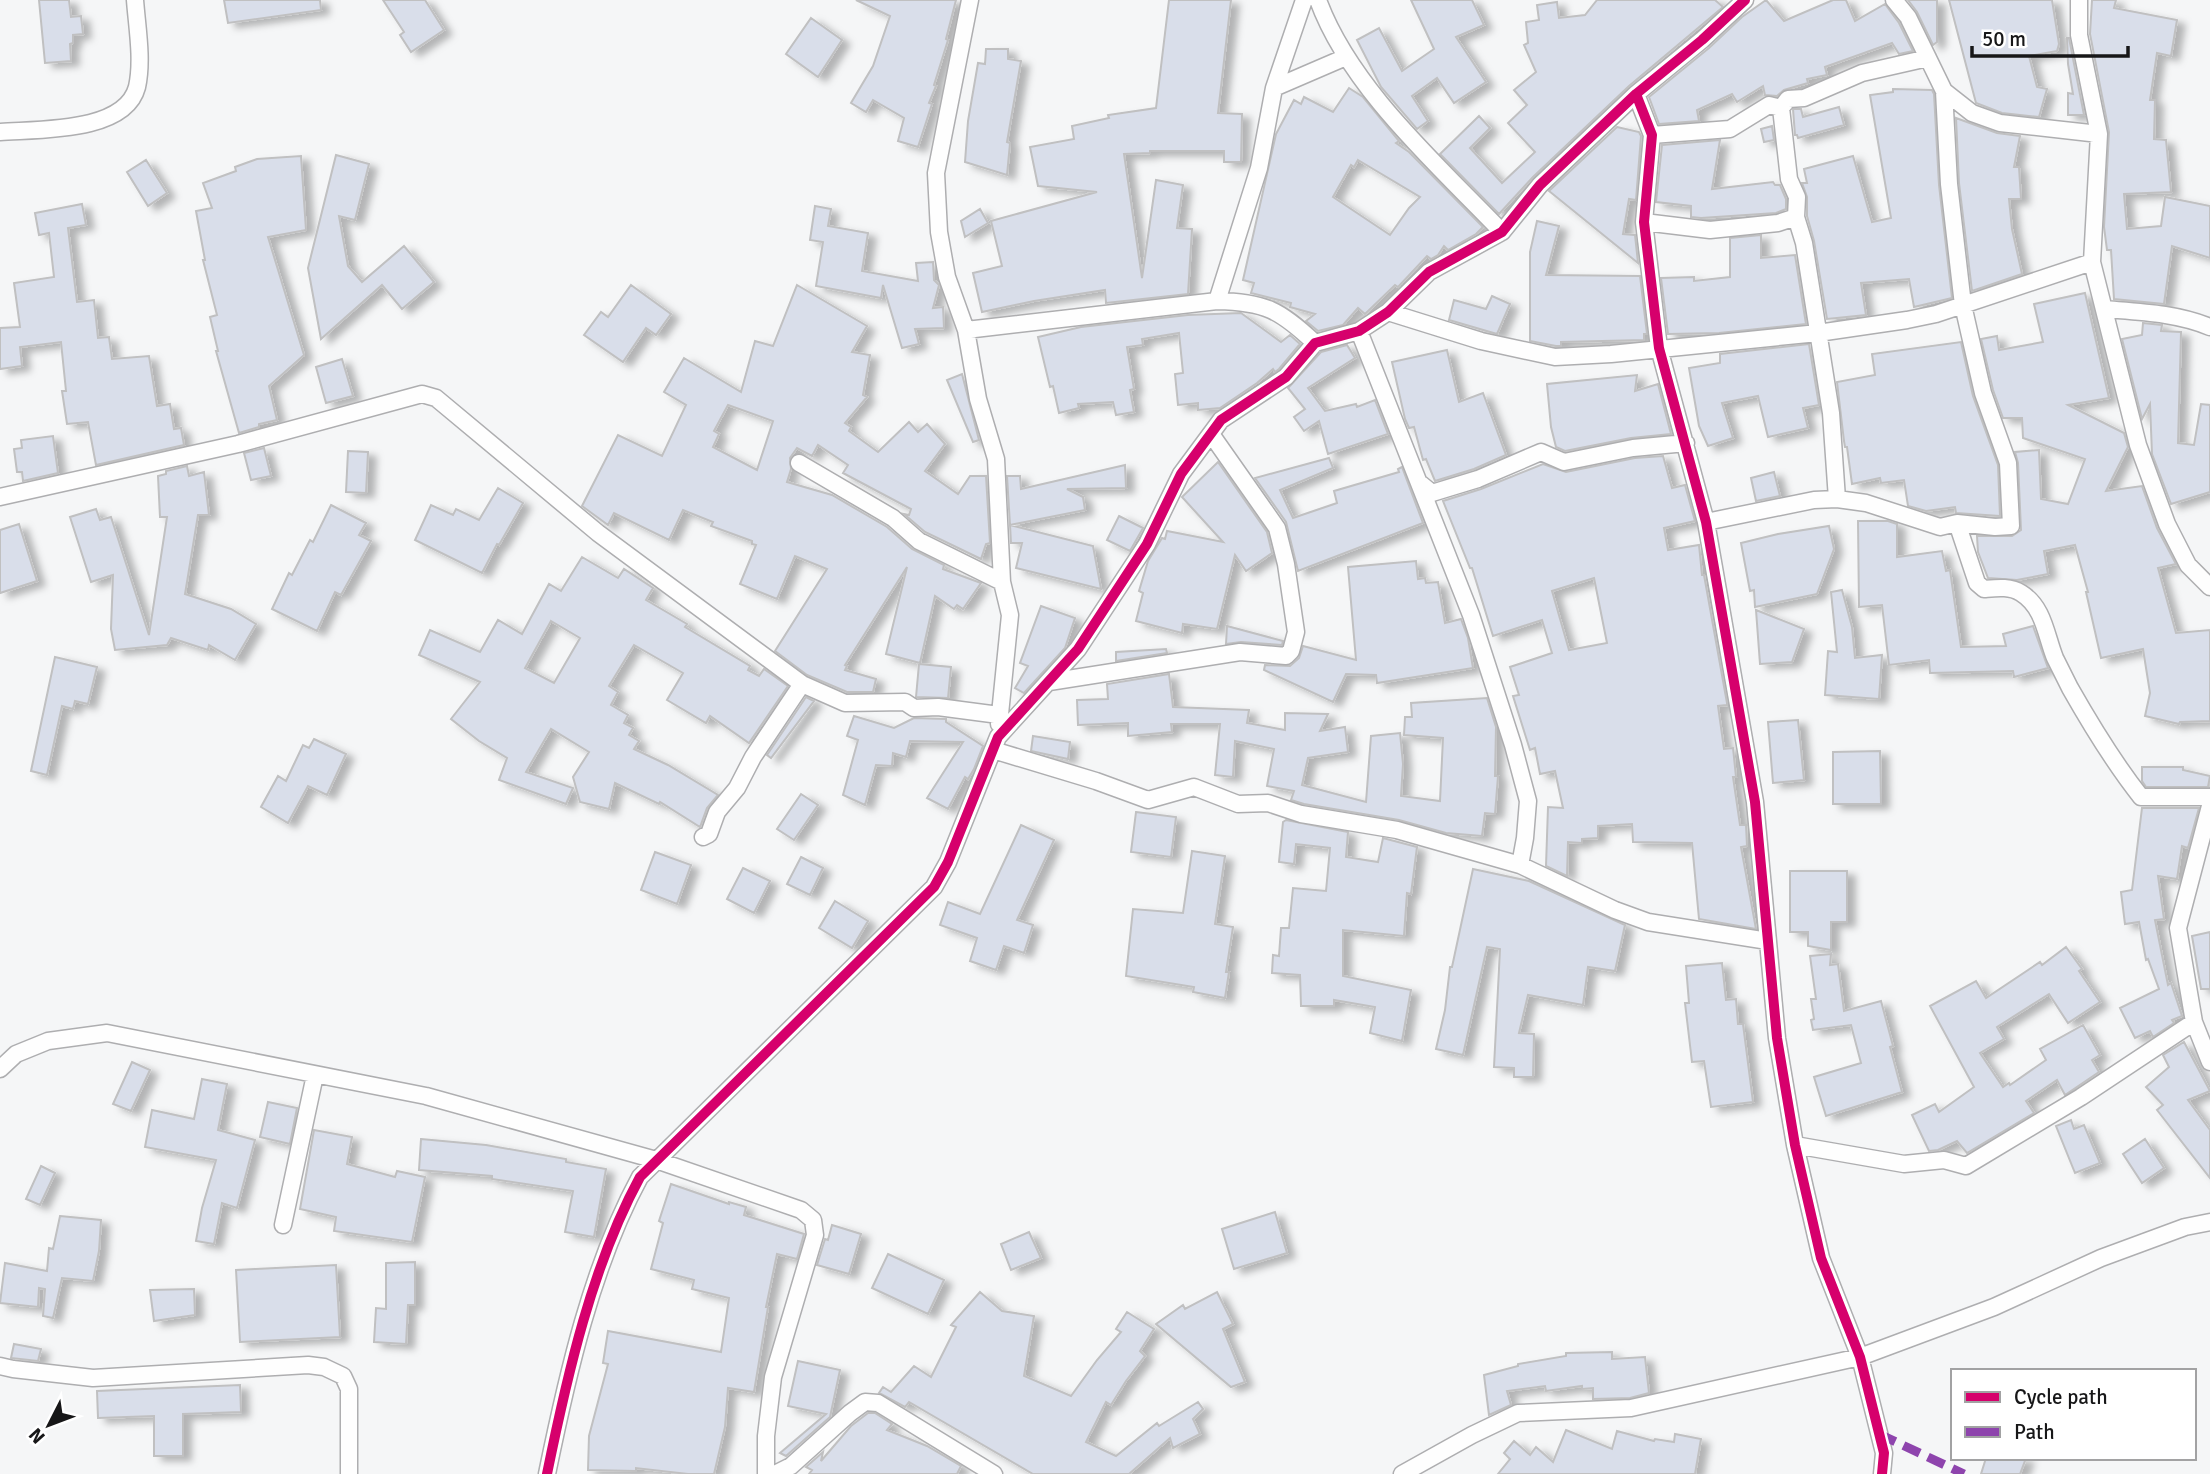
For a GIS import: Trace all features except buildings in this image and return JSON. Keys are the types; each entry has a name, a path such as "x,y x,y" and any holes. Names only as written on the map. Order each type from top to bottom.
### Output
{"street":[{"path":"0,132 78,126 110,118 126,108 137,88 139,56 135,0"},
{"path":"547,1474 562,1401 603,1259 621,1212 640,1177 934,887 948,862 996,743 1010,615 1002,582 996,459 978,399 965,330 947,277 939,232 936,173 970,0"},
{"path":"1217,301 1259,168 1275,88 1304,0"},
{"path":"1318,0 1346,57 1404,129 1502,232"},
{"path":"996,743 1078,649 1147,544 1181,474 1221,420 1286,377 1315,343 1359,331 1388,312 1429,272 1502,232 1540,185 1636,94 1702,40 1745,0"},
{"path":"1706,522 1801,503 1837,499 1866,503 1940,527 1957,523 2011,526 2008,463 1983,393 1963,305 1949,184 1944,91 1908,18 1894,0"},
{"path":"2079,0 2079,35 2099,134 2092,262 2138,445 2167,524 2188,565 2210,587"},
{"path":"1275,88 1346,57"},
{"path":"1837,499 1831,413 1804,243 1796,217 1797,197 1789,179 1781,108 1788,99 1804,98 1862,73 1927,58"},
{"path":"1944,91 1972,113 2000,123 2099,134"},
{"path":"1636,94 1653,135 1644,222 1659,348 1706,522 1755,802 1777,1038 1795,1145 1821,1258 1860,1357 1884,1453 1882,1474"},
{"path":"1653,135 1730,129 1769,105 1781,108"},
{"path":"1644,222 1710,230 1777,223 1796,217"},
{"path":"1388,312 1481,341 1555,356 1611,354 1818,333 1907,320 1963,305 2092,262"},
{"path":"965,330 1217,301 1249,302 1275,312 1297,326 1315,343"},
{"path":"2104,309 2161,313 2197,321 2210,327"},
{"path":"1359,331 1471,615 1513,745 1528,802 1520,865"},
{"path":"0,497 238,443 422,394 436,398 598,533 802,684 845,703 905,702 914,708 938,707 999,715"},
{"path":"1049,682 1240,652 1286,656 1291,651 1296,632 1286,564 1277,528 1211,434"},
{"path":"1421,484 1432,493 1478,479 1541,452 1564,462 1633,448 1686,443"},
{"path":"799,463 893,518 919,541 1002,582"},
{"path":"1957,523 1977,583 1984,589 2010,588 2021,592 2044,621 2055,657 2069,686 2126,778 2141,797 2210,797"},
{"path":"703,836 709,834 717,812 737,788 753,757 802,684"},
{"path":"996,743 1148,800 1194,786 1238,804 1268,803 1301,814 1398,830 1520,865 1615,910 1648,922 1768,941"},
{"path":"2210,797 2209,811 2178,928 2194,1022 2210,1062"},
{"path":"2194,866 2210,797"},
{"path":"1795,1145 1904,1164 1944,1160 1966,1166 2081,1097 2194,1022"},
{"path":"0,1069 16,1054 48,1041 107,1033 426,1096 656,1160 801,1210 813,1220 815,1235 773,1377 766,1436 766,1474"},
{"path":"283,1225 315,1075"},
{"path":"1402,1474 1518,1413 1631,1408 1860,1357 1994,1307 2101,1258 2185,1227 2210,1222"},
{"path":"0,1366 93,1378 308,1365 324,1367 343,1376 349,1389 349,1474"},
{"path":"775,1474 791,1466 865,1402 878,1403 994,1474"}],"marked path":[{"path":"1879,1434 1964,1474"}],"cycle path":[{"path":"547,1474 583,1322 608,1247 640,1177 934,887 948,862 998,737 1078,649 1147,544 1181,474 1221,420 1286,377 1315,343 1359,331 1388,312 1429,272 1502,232 1540,185 1636,94 1702,40 1745,0"},
{"path":"1636,94 1652,135 1644,222 1659,348 1706,522 1755,802 1777,1038 1795,1145 1821,1258 1860,1357 1884,1453 1882,1474"}]}
